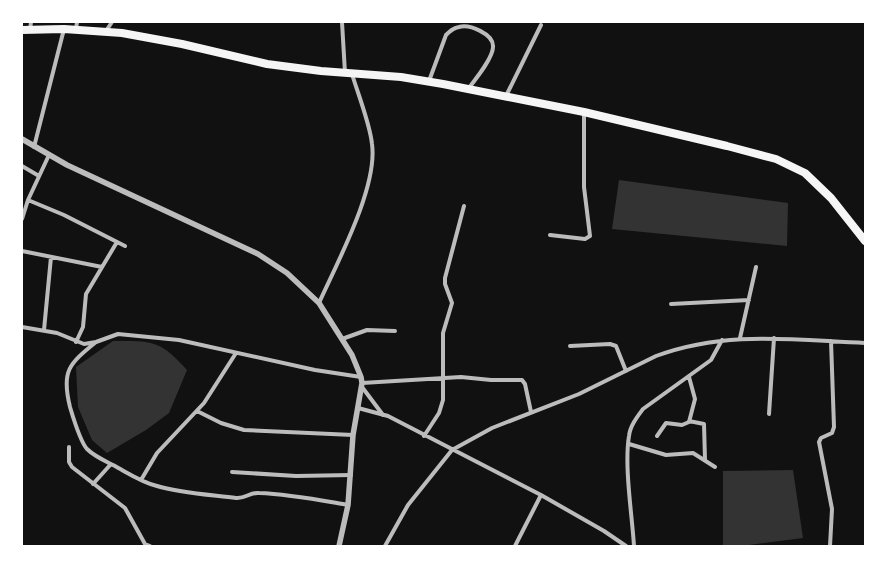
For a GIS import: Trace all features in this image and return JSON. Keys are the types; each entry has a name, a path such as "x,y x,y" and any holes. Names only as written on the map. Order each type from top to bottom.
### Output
{"highway":[{"path":"28,28 64,29 76,26 182,44 267,64 348,74 401,77 584,112 726,146 791,165 805,173 818,183 865,241"}],"street":[{"path":"106,32 112,22"},
{"path":"319,303 362,204 373,163 372,144 348,74 342,22"},
{"path":"506,97 541,25"},
{"path":"429,82 446,35 459,26 467,26 488,36 493,45 492,53 468,89"},
{"path":"34,146 64,29"},
{"path":"550,235 585,239 590,236 584,187 584,112"},
{"path":"22,139 49,155 258,254 287,273 319,303 357,365 362,385 353,435 348,505 339,546"},
{"path":"22,219 24,206 49,155"},
{"path":"22,166 39,176"},
{"path":"28,200 64,215 125,246"},
{"path":"424,436 442,406 443,333 452,303 445,284 445,278 464,206"},
{"path":"76,342 83,327 86,294 117,242"},
{"path":"22,252 102,267"},
{"path":"44,330 51,257"},
{"path":"740,338 756,268"},
{"path":"671,304 749,300"},
{"path":"22,326 57,333 84,344 96,342"},
{"path":"342,339 367,330 395,331"},
{"path":"348,505 295,496 259,493 254,493 242,498 236,498 159,487 141,480 87,449 68,396 67,374 75,359 96,342 108,336 129,334 195,342 236,353 315,370 361,377"},
{"path":"385,546 408,505 452,450 492,428 579,394 668,352 722,340 740,338 774,338 865,343"},
{"path":"769,414 774,338"},
{"path":"634,546 628,472 628,444 631,428 636,417 644,409 711,360 722,340"},
{"path":"830,546 832,509 819,442 821,438 832,433 834,427 831,341"},
{"path":"570,346 610,344 616,346 626,371"},
{"path":"141,480 157,453 197,411 236,353"},
{"path":"689,377 695,399 689,421"},
{"path":"362,385 442,378 522,380 525,384 531,412"},
{"path":"362,385 383,415"},
{"path":"358,408 383,415 541,495 604,531 626,546"},
{"path":"197,411 221,423 244,430 353,435"},
{"path":"657,436 666,423 682,425 689,421 700,422 705,426 706,460"},
{"path":"628,444 666,455 690,452 697,454 715,467"},
{"path":"69,447 69,462 72,467 125,508 145,544 150,546"},
{"path":"93,484 111,464"},
{"path":"232,472 296,476 351,475"},
{"path":"515,546 541,495"}],"shaded area":[{"path":"619,180 788,203 787,246 612,229"},
{"path":"113,341 138,341 155,344 170,353 187,370 169,413 146,430 107,453 92,440 78,407 76,367"},
{"path":"793,470 803,538 741,546 723,546 723,471"}]}
